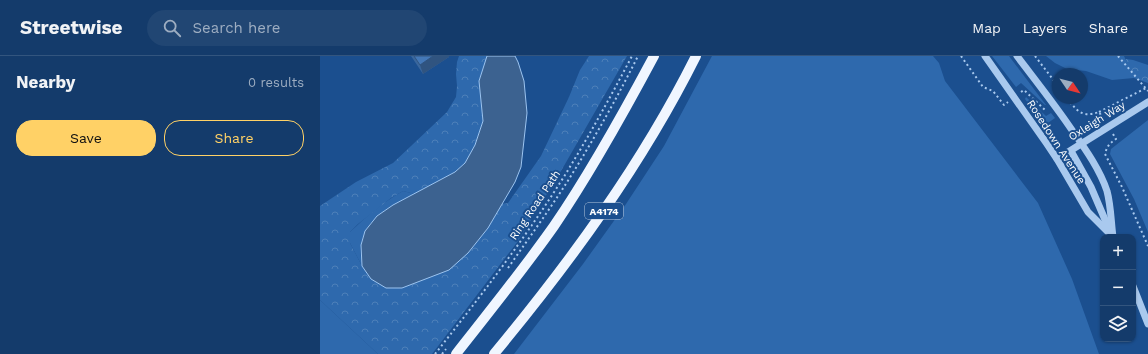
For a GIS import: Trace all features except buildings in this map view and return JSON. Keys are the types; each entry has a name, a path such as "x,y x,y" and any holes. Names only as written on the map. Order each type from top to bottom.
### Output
{"main road":[{"name":"A4174","path":"456,354 554,226 588,173 654,56"},
{"name":"A4174","path":"494,354 548,288 600,217 644,148 696,56"}],"street":[{"name":"Rosedown Avenue","path":"985,56 1057,159 1088,212 1110,234"},
{"name":"Rosedown Avenue","path":"1017,56 1054,104 1098,171 1109,198 1113,234"},
{"name":"Oxleigh Way","path":"1057,159 1148,102"},
{"path":"1071,151 1091,187 1112,234"},
{"path":"1136,294 1148,324"}],"path":[{"name":"Ring Road Path","path":"436,354 538,217 589,135 632,56"},
{"name":"Ring Road Path","path":"506,271 576,168 619,93 638,56"},
{"path":"1035,56 1052,78"},
{"path":"1118,56 1148,91"},
{"path":"1072,104 1080,113 1092,114 1147,88"},
{"path":"1099,112 1116,139 1109,144 1105,154 1125,193 1148,246"},
{"path":"442,354 447,348"}],"green space":[{"path":"459,56 487,56 479,81 483,121 475,145 465,163 455,172 415,194 403,191 391,198 350,232 350,243 362,266 468,253 488,228 502,204 508,203 541,156 580,70 589,56 627,56 561,171 518,241 432,354 378,354 320,300 320,206 356,182 393,163 447,112 456,97 456,74"},
{"path":"712,56 933,56 939,63 945,81 1038,203 1072,279 1099,354 514,354 583,264 626,204 664,146"},
{"path":"992,56 1009,56 1046,105 1021,83 1016,87"},
{"path":"1046,56 1124,56 1134,78 1112,80 1088,72 1088,68 1065,68"},
{"path":"1126,59 1148,65 1148,83 1122,72"},
{"path":"1026,97 1046,116 1051,113 1055,118 1045,125 1025,99"},
{"path":"1148,120 1148,232 1134,199 1110,154 1111,149"},
{"path":"403,191 415,194 381,213 368,227 361,245 362,266 350,243 350,232 375,210"},
{"path":"320,300 378,354 320,354"}],"shaded area":[{"path":"487,56 515,56 524,81 527,113 521,167 515,182 488,228 468,253 449,270 402,288 386,288 371,279 362,266 361,245 365,231 377,216 393,205 455,172 465,163 475,145 483,121 479,81"}]}
